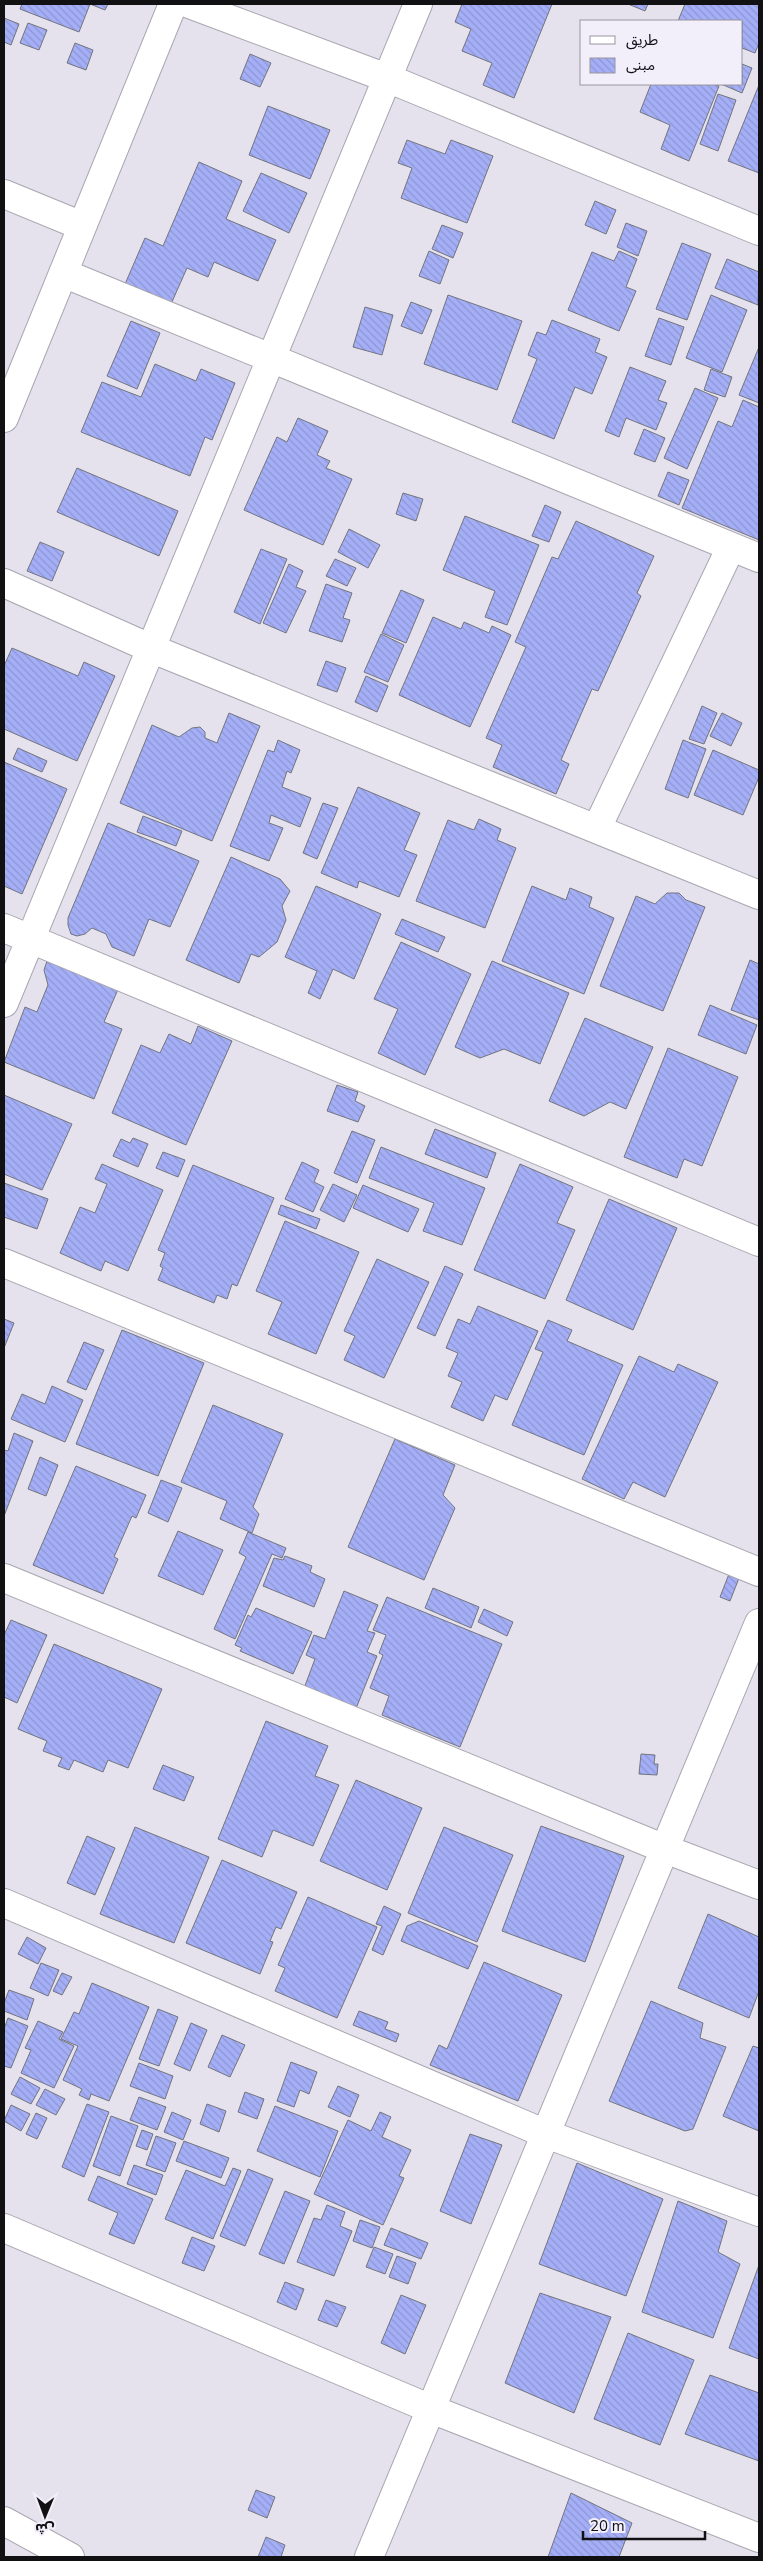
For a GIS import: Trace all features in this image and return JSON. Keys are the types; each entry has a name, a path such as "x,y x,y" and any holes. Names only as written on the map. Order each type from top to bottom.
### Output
{"street":[{"path":"4,418 172,4"},
{"path":"189,4 386,78 759,231"},
{"path":"4,1003 418,4"},
{"path":"4,194 82,226"},
{"path":"63,273 759,558"},
{"path":"596,828 732,547"},
{"path":"4,583 150,648 759,895"},
{"path":"4,928 759,1242"},
{"path":"4,1263 759,1572"},
{"path":"4,1578 664,1849 759,1885"},
{"path":"369,2557 759,1623"},
{"path":"4,1903 546,2134 759,2212"},
{"path":"4,2228 431,2409 759,2538"},
{"path":"4,2522 70,2557"}],"building":[{"path":"22,4 90,4 79,32 20,9"},
{"path":"90,4 108,4 105,10"},
{"path":"462,4 552,4 514,98 483,85 492,63 462,51 471,29 455,22"},
{"path":"628,4 648,4 645,11"},
{"path":"685,4 759,4 759,43 755,53 743,48 743,20 678,20"},
{"path":"4,18 19,24 11,45 4,42"},
{"path":"28,23 47,30 39,50 20,43"},
{"path":"75,43 93,50 86,70 67,63"},
{"path":"250,54 271,63 260,87 240,79"},
{"path":"743,64 752,68 742,93 723,85 743,85"},
{"path":"651,85 719,86 689,161 661,149 670,125 640,112"},
{"path":"759,85 759,173 728,161"},
{"path":"718,94 736,100 718,151 700,144"},
{"path":"268,106 330,130 310,179 249,155"},
{"path":"407,140 445,154 451,140 493,156 467,223 401,198 412,168 398,163"},
{"path":"199,162 242,181 226,219 276,240 258,281 214,262 208,277 187,268 171,304 125,284 145,238 163,246"},
{"path":"261,173 307,193 289,233 243,211"},
{"path":"595,201 616,210 606,234 585,225"},
{"path":"626,223 647,231 638,256 617,247"},
{"path":"442,225 463,233 453,258 432,249"},
{"path":"682,243 711,254 687,320 656,309"},
{"path":"429,251 449,260 440,284 419,276"},
{"path":"619,251 637,259 626,287 636,291 619,331 568,310 592,252 614,261"},
{"path":"727,259 759,272 758,305 715,288"},
{"path":"448,295 522,321 497,390 424,364"},
{"path":"711,295 747,310 722,372 686,358"},
{"path":"411,302 432,310 422,334 401,326"},
{"path":"365,307 393,315 382,355 353,347"},
{"path":"659,318 684,327 671,365 645,356"},
{"path":"552,320 600,339 595,352 607,357 592,394 575,387 554,439 512,422 537,359 528,355 537,332 546,335"},
{"path":"131,321 160,333 137,389 107,376"},
{"path":"759,347 759,403 739,395"},
{"path":"155,364 196,381 201,369 235,383 212,440 205,437 190,476 81,432 102,382 141,397"},
{"path":"630,367 666,381 658,400 667,403 656,430 626,418 619,437 605,431"},
{"path":"711,369 732,377 725,397 704,390"},
{"path":"695,388 718,398 687,469 664,458"},
{"path":"743,400 759,407 759,540 682,508 718,421 732,427"},
{"path":"298,418 328,431 317,455 330,461 326,468 352,479 323,545 244,510 277,437 287,442"},
{"path":"644,429 665,438 655,462 634,454"},
{"path":"77,468 178,511 159,556 57,512"},
{"path":"668,472 689,480 679,505 658,496"},
{"path":"403,493 423,499 416,521 396,514"},
{"path":"545,505 561,512 549,542 532,536"},
{"path":"465,516 539,545 507,625 485,617 495,591 443,570"},
{"path":"576,521 654,556 637,593 641,596 598,691 592,689 561,760 569,764 556,794 493,767 502,745 486,738 526,647 515,642 552,557 558,559"},
{"path":"349,529 380,545 368,568 338,552"},
{"path":"40,542 64,552 52,581 27,571"},
{"path":"261,549 287,559 260,624 234,612"},
{"path":"335,559 356,568 347,586 326,576"},
{"path":"289,564 303,571 296,587 306,591 286,633 263,623"},
{"path":"326,584 352,593 343,618 350,620 342,642 309,631"},
{"path":"401,590 424,600 406,643 382,633"},
{"path":"433,617 461,629 464,622 489,633 492,626 511,635 470,727 399,695"},
{"path":"381,634 404,645 388,682 364,672"},
{"path":"12,648 78,676 84,662 115,676 77,761 4,729 4,666"},
{"path":"326,661 346,668 337,692 317,685"},
{"path":"366,676 388,686 377,712 355,702"},
{"path":"702,706 717,713 704,744 689,739"},
{"path":"229,713 260,726 212,841 120,803 152,725 179,737 192,728 200,727 205,732 205,738 217,743"},
{"path":"722,713 742,723 731,746 710,736"},
{"path":"278,740 300,750 291,773 287,771 282,787 311,798 300,827 271,815 269,823 283,828 269,861 230,846 268,750 274,752"},
{"path":"683,740 706,749 688,798 665,789"},
{"path":"18,748 47,761 42,772 13,759"},
{"path":"713,750 759,770 759,777 743,815 694,795"},
{"path":"4,762 67,789 22,894 4,886"},
{"path":"358,787 420,813 404,850 417,855 399,897 359,881 357,888 321,873"},
{"path":"323,803 338,808 317,859 303,853"},
{"path":"143,816 182,831 176,846 137,832"},
{"path":"479,819 501,829 497,840 516,848 485,928 416,901 448,820 474,830"},
{"path":"108,823 199,861 170,927 149,919 134,956 112,947 106,934 92,928 85,934 77,936 71,934 68,925 68,918"},
{"path":"231,857 280,879 290,891 282,906 286,920 277,942 259,957 251,954 239,983 186,960"},
{"path":"316,886 381,914 354,979 333,969 320,999 308,993 317,971 285,957"},
{"path":"532,886 566,900 570,888 592,897 589,907 614,918 584,994 502,961"},
{"path":"667,893 679,893 686,900 705,907 663,1011 600,986 636,896 655,904"},
{"path":"402,919 445,937 438,952 395,934"},
{"path":"401,942 471,974 425,1075 378,1053 398,1009 374,999"},
{"path":"48,958 119,987 104,1022 122,1029 94,1099 4,1062 25,1007 37,1012 48,985 44,970"},
{"path":"750,960 759,964 759,1020 731,1010"},
{"path":"492,961 569,993 540,1064 504,1049 480,1058 455,1047"},
{"path":"710,1005 757,1025 746,1054 698,1035"},
{"path":"585,1018 653,1047 626,1109 610,1102 584,1116 549,1101"},
{"path":"198,1026 232,1041 186,1145 112,1113 141,1045 160,1053 169,1034 191,1044"},
{"path":"668,1048 738,1077 702,1166 684,1159 677,1178 624,1157"},
{"path":"337,1085 358,1092 355,1101 365,1106 358,1122 327,1111"},
{"path":"4,1095 72,1124 42,1190 4,1174"},
{"path":"435,1129 496,1153 487,1178 425,1154"},
{"path":"352,1131 375,1140 357,1183 334,1173"},
{"path":"133,1138 148,1144 138,1167 113,1156 121,1139 130,1143"},
{"path":"381,1147 485,1188 462,1245 423,1231 434,1203 369,1178"},
{"path":"163,1152 185,1160 178,1177 156,1168"},
{"path":"302,1162 319,1170 314,1182 324,1187 313,1212 285,1199"},
{"path":"102,1164 163,1190 128,1271 105,1261 101,1271 60,1253 80,1207 95,1213 107,1184 95,1179"},
{"path":"520,1164 573,1187 557,1223 575,1230 545,1299 474,1270"},
{"path":"193,1165 274,1198 237,1286 232,1284 227,1299 217,1295 214,1303 158,1280 163,1268 160,1266 165,1253 158,1250"},
{"path":"4,1183 48,1199 37,1229 4,1217"},
{"path":"333,1184 357,1195 344,1222 320,1210"},
{"path":"363,1185 419,1209 408,1232 353,1208"},
{"path":"609,1199 677,1228 633,1330 566,1300"},
{"path":"281,1205 320,1219 316,1229 278,1214"},
{"path":"285,1221 359,1252 316,1354 268,1334 282,1302 256,1291"},
{"path":"377,1259 429,1282 384,1378 344,1360 355,1336 344,1331"},
{"path":"445,1266 463,1274 435,1336 417,1328"},
{"path":"478,1306 538,1331 507,1400 495,1395 483,1421 451,1407 462,1382 448,1376 458,1353 446,1348 458,1319 470,1324"},
{"path":"4,1319 14,1323 4,1348"},
{"path":"548,1320 572,1330 567,1341 623,1365 584,1455 512,1425 543,1352 535,1349"},
{"path":"122,1330 204,1363 158,1476 76,1444"},
{"path":"84,1342 104,1350 86,1390 67,1382"},
{"path":"639,1356 674,1372 678,1364 718,1382 665,1497 633,1482 624,1499 582,1479"},
{"path":"52,1386 83,1400 65,1442 11,1419 22,1394 45,1404"},
{"path":"213,1405 283,1434 253,1507 259,1514 252,1533 220,1519 227,1501 181,1482"},
{"path":"14,1433 33,1441 4,1516 4,1450 8,1451"},
{"path":"395,1439 455,1465 443,1495 455,1508 424,1580 348,1547"},
{"path":"40,1457 58,1465 46,1496 28,1489"},
{"path":"76,1466 146,1495 136,1518 132,1516 114,1557 118,1559 103,1594 33,1565"},
{"path":"161,1480 182,1488 168,1522 148,1513"},
{"path":"178,1531 223,1550 203,1595 158,1576"},
{"path":"248,1532 286,1548 282,1558 272,1554 235,1639 214,1629 246,1557 239,1553"},
{"path":"285,1556 312,1566 310,1572 325,1579 314,1607 263,1586 274,1558 283,1560"},
{"path":"729,1574 739,1578 730,1601 720,1597"},
{"path":"433,1588 479,1607 471,1628 425,1608"},
{"path":"344,1591 378,1605 367,1631 375,1633 367,1652 377,1656 355,1711 303,1691 315,1659 306,1655 314,1635 325,1639"},
{"path":"387,1597 502,1644 460,1747 382,1715 389,1696 370,1688 383,1655 379,1653 386,1635 373,1630"},
{"path":"256,1608 312,1632 293,1674 240,1651 242,1648 235,1645 248,1615 251,1617"},
{"path":"484,1609 513,1622 507,1636 478,1622"},
{"path":"11,1620 47,1635 17,1703 4,1697 4,1635"},
{"path":"54,1644 162,1689 128,1768 108,1760 103,1772 74,1760 69,1770 58,1766 62,1758 43,1751 47,1741 18,1729"},
{"path":"266,1721 328,1746 315,1776 339,1785 313,1846 273,1830 262,1857 218,1839"},
{"path":"641,1754 655,1755 654,1764 658,1764 657,1775 639,1774"},
{"path":"163,1765 194,1777 184,1801 153,1789"},
{"path":"356,1780 422,1808 387,1890 320,1861"},
{"path":"541,1826 624,1856 585,1962 502,1931"},
{"path":"135,1827 209,1857 174,1943 100,1914"},
{"path":"444,1827 513,1855 477,1942 408,1913"},
{"path":"87,1836 115,1848 95,1895 67,1883"},
{"path":"222,1860 297,1892 281,1929 276,1927 270,1941 273,1942 260,1974 186,1943"},
{"path":"308,1897 377,1927 337,2018 275,1991 285,1968 278,1965"},
{"path":"384,1906 401,1914 383,1955 372,1950 382,1926 376,1924"},
{"path":"708,1914 759,1937 759,1991 749,2018 678,1988"},
{"path":"419,1921 478,1946 468,1969 401,1941 407,1926"},
{"path":"27,1937 46,1948 38,1964 18,1954"},
{"path":"484,1962 562,1995 518,2101 430,2065 439,2045 447,2049"},
{"path":"41,1963 59,1970 48,1996 30,1988"},
{"path":"62,1973 72,1977 62,1995 53,1991"},
{"path":"92,1983 149,2007 109,2101 91,2094 89,2100 79,2095 82,2089 63,2080 78,2046 61,2039 74,2012 79,2014"},
{"path":"9,1990 34,1999 27,2020 4,2011 4,2003"},
{"path":"651,2001 703,2023 700,2038 726,2047 693,2129 685,2131 609,2101"},
{"path":"158,2009 178,2017 159,2066 139,2059"},
{"path":"359,2011 388,2022 385,2029 399,2034 396,2042 353,2025"},
{"path":"8,2018 28,2026 11,2068 4,2066 4,2029"},
{"path":"38,2021 63,2032 59,2039 74,2046 54,2088 21,2073 31,2050 25,2048"},
{"path":"191,2023 207,2030 190,2071 174,2064"},
{"path":"222,2035 245,2045 230,2077 208,2067"},
{"path":"753,2046 759,2048 759,2131 723,2116"},
{"path":"291,2062 317,2072 309,2094 300,2090 294,2107 277,2101"},
{"path":"139,2063 173,2076 165,2099 130,2086"},
{"path":"20,2077 40,2088 31,2104 11,2094"},
{"path":"338,2086 359,2095 350,2117 328,2107"},
{"path":"45,2089 65,2099 56,2115 36,2105"},
{"path":"245,2092 264,2099 257,2119 238,2112"},
{"path":"139,2097 166,2107 157,2130 130,2120"},
{"path":"87,2104 109,2112 84,2177 62,2167"},
{"path":"207,2104 226,2111 219,2132 200,2124"},
{"path":"11,2105 30,2114 21,2131 4,2121"},
{"path":"275,2106 338,2131 320,2177 257,2151"},
{"path":"172,2112 191,2120 183,2140 164,2132"},
{"path":"380,2112 391,2117 382,2137 411,2150 399,2176 404,2178 383,2225 314,2194 348,2120 371,2131"},
{"path":"36,2113 47,2118 37,2139 26,2134"},
{"path":"111,2116 138,2126 120,2176 93,2166"},
{"path":"142,2130 153,2134 147,2150 136,2146"},
{"path":"470,2134 502,2145 471,2224 440,2211"},
{"path":"156,2136 176,2143 165,2172 146,2165"},
{"path":"184,2141 229,2158 221,2178 176,2161"},
{"path":"577,2163 663,2199 626,2296 539,2264"},
{"path":"134,2165 163,2175 156,2195 127,2184"},
{"path":"233,2168 241,2171 213,2239 165,2219 186,2170 225,2186"},
{"path":"248,2169 273,2179 245,2246 220,2236"},
{"path":"98,2176 153,2199 134,2244 109,2234 118,2213 88,2200"},
{"path":"285,2191 310,2201 284,2264 259,2254"},
{"path":"678,2201 727,2221 718,2252 740,2264 713,2338 642,2312"},
{"path":"327,2205 345,2212 340,2226 352,2231 334,2276 297,2262 314,2218 321,2220"},
{"path":"360,2220 380,2227 372,2248 353,2241"},
{"path":"391,2228 428,2243 421,2259 384,2245"},
{"path":"192,2237 215,2246 204,2271 182,2263"},
{"path":"374,2247 393,2254 385,2274 366,2267"},
{"path":"397,2256 416,2263 408,2284 389,2277"},
{"path":"759,2265 759,2359 729,2348"},
{"path":"285,2282 304,2289 296,2310 277,2302"},
{"path":"540,2293 611,2317 574,2413 505,2383"},
{"path":"401,2295 426,2305 405,2354 381,2343"},
{"path":"326,2300 346,2307 337,2327 318,2320"},
{"path":"628,2333 694,2360 660,2445 594,2419"},
{"path":"710,2375 759,2393 759,2461 685,2434"},
{"path":"256,2490 275,2497 267,2518 248,2510"},
{"path":"571,2493 632,2523 619,2557 548,2557"},
{"path":"266,2537 285,2545 281,2557 258,2557"}]}
